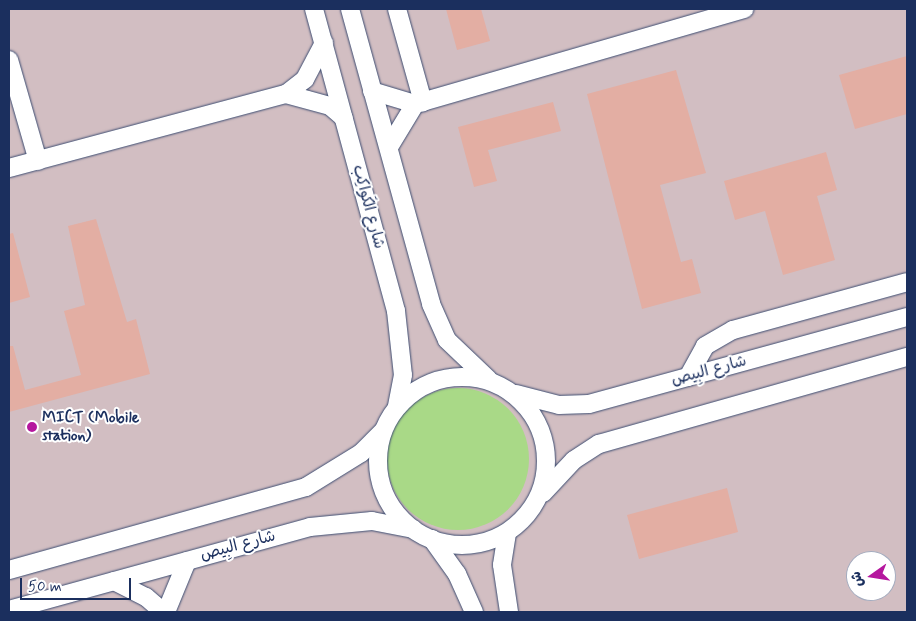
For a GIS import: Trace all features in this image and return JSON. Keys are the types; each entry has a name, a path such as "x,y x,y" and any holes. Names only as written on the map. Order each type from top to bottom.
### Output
{"street":[{"name":"شارع الكَواكِب","path":"314,9 396,311 402,375 397,407"},
{"path":"350,9 431,304 447,340 493,382 510,391 528,408 540,429 546,453 545,478 536,501"},
{"path":"388,147 419,103 397,9"},
{"path":"372,91 419,103 709,14 745,9"},
{"path":"9,168 286,94 305,79 324,43"},
{"path":"9,60 38,161"},
{"path":"286,94 330,106 344,118"},
{"path":"688,377 705,346 733,330 907,282"},
{"name":"شارع البِيص","path":"510,391 559,405 589,404 907,317"},
{"path":"493,382 465,377 431,382 397,407 384,431 379,452 386,495 413,529 432,539 470,545 507,532 561,472 599,444 907,357"},
{"path":"9,570 306,487 361,453 384,431"},
{"name":"شارع البِيص","path":"9,610 330,523 372,521 413,529"},
{"path":"507,532 502,565 509,612"},
{"path":"432,539 457,574 474,612"},
{"path":"114,581 146,597 165,612 186,561"}],"shaded area":[{"path":"9,9 907,9 907,612 9,612"}],"green space":[{"path":"458,388 472,389 485,393 508,409 524,432 528,445 528,473 524,486 508,509 485,525 472,529 458,530 444,529 431,525 408,509 392,486 388,473 387,459 388,445 392,432 408,409 431,393 444,389"}],"building":[{"path":"446,9 481,9 490,41 457,50"},
{"path":"907,56 907,114 855,129 839,75"},
{"path":"676,70 706,173 660,185 681,262 692,259 701,293 642,309 587,94"},
{"path":"553,102 561,131 488,150 497,181 474,187 458,127"},
{"path":"826,152 837,190 817,196 835,260 783,275 765,211 735,220 724,181"},
{"path":"96,219 127,322 136,319 150,374 9,412 9,346 13,346 25,390 81,375 64,311 85,305 68,226"},
{"path":"13,233 30,297 9,303 9,234"},
{"path":"727,488 738,532 639,559 627,515"}],"place":[{"name":"MICT (Mobile station)","path":"32,427"}]}
